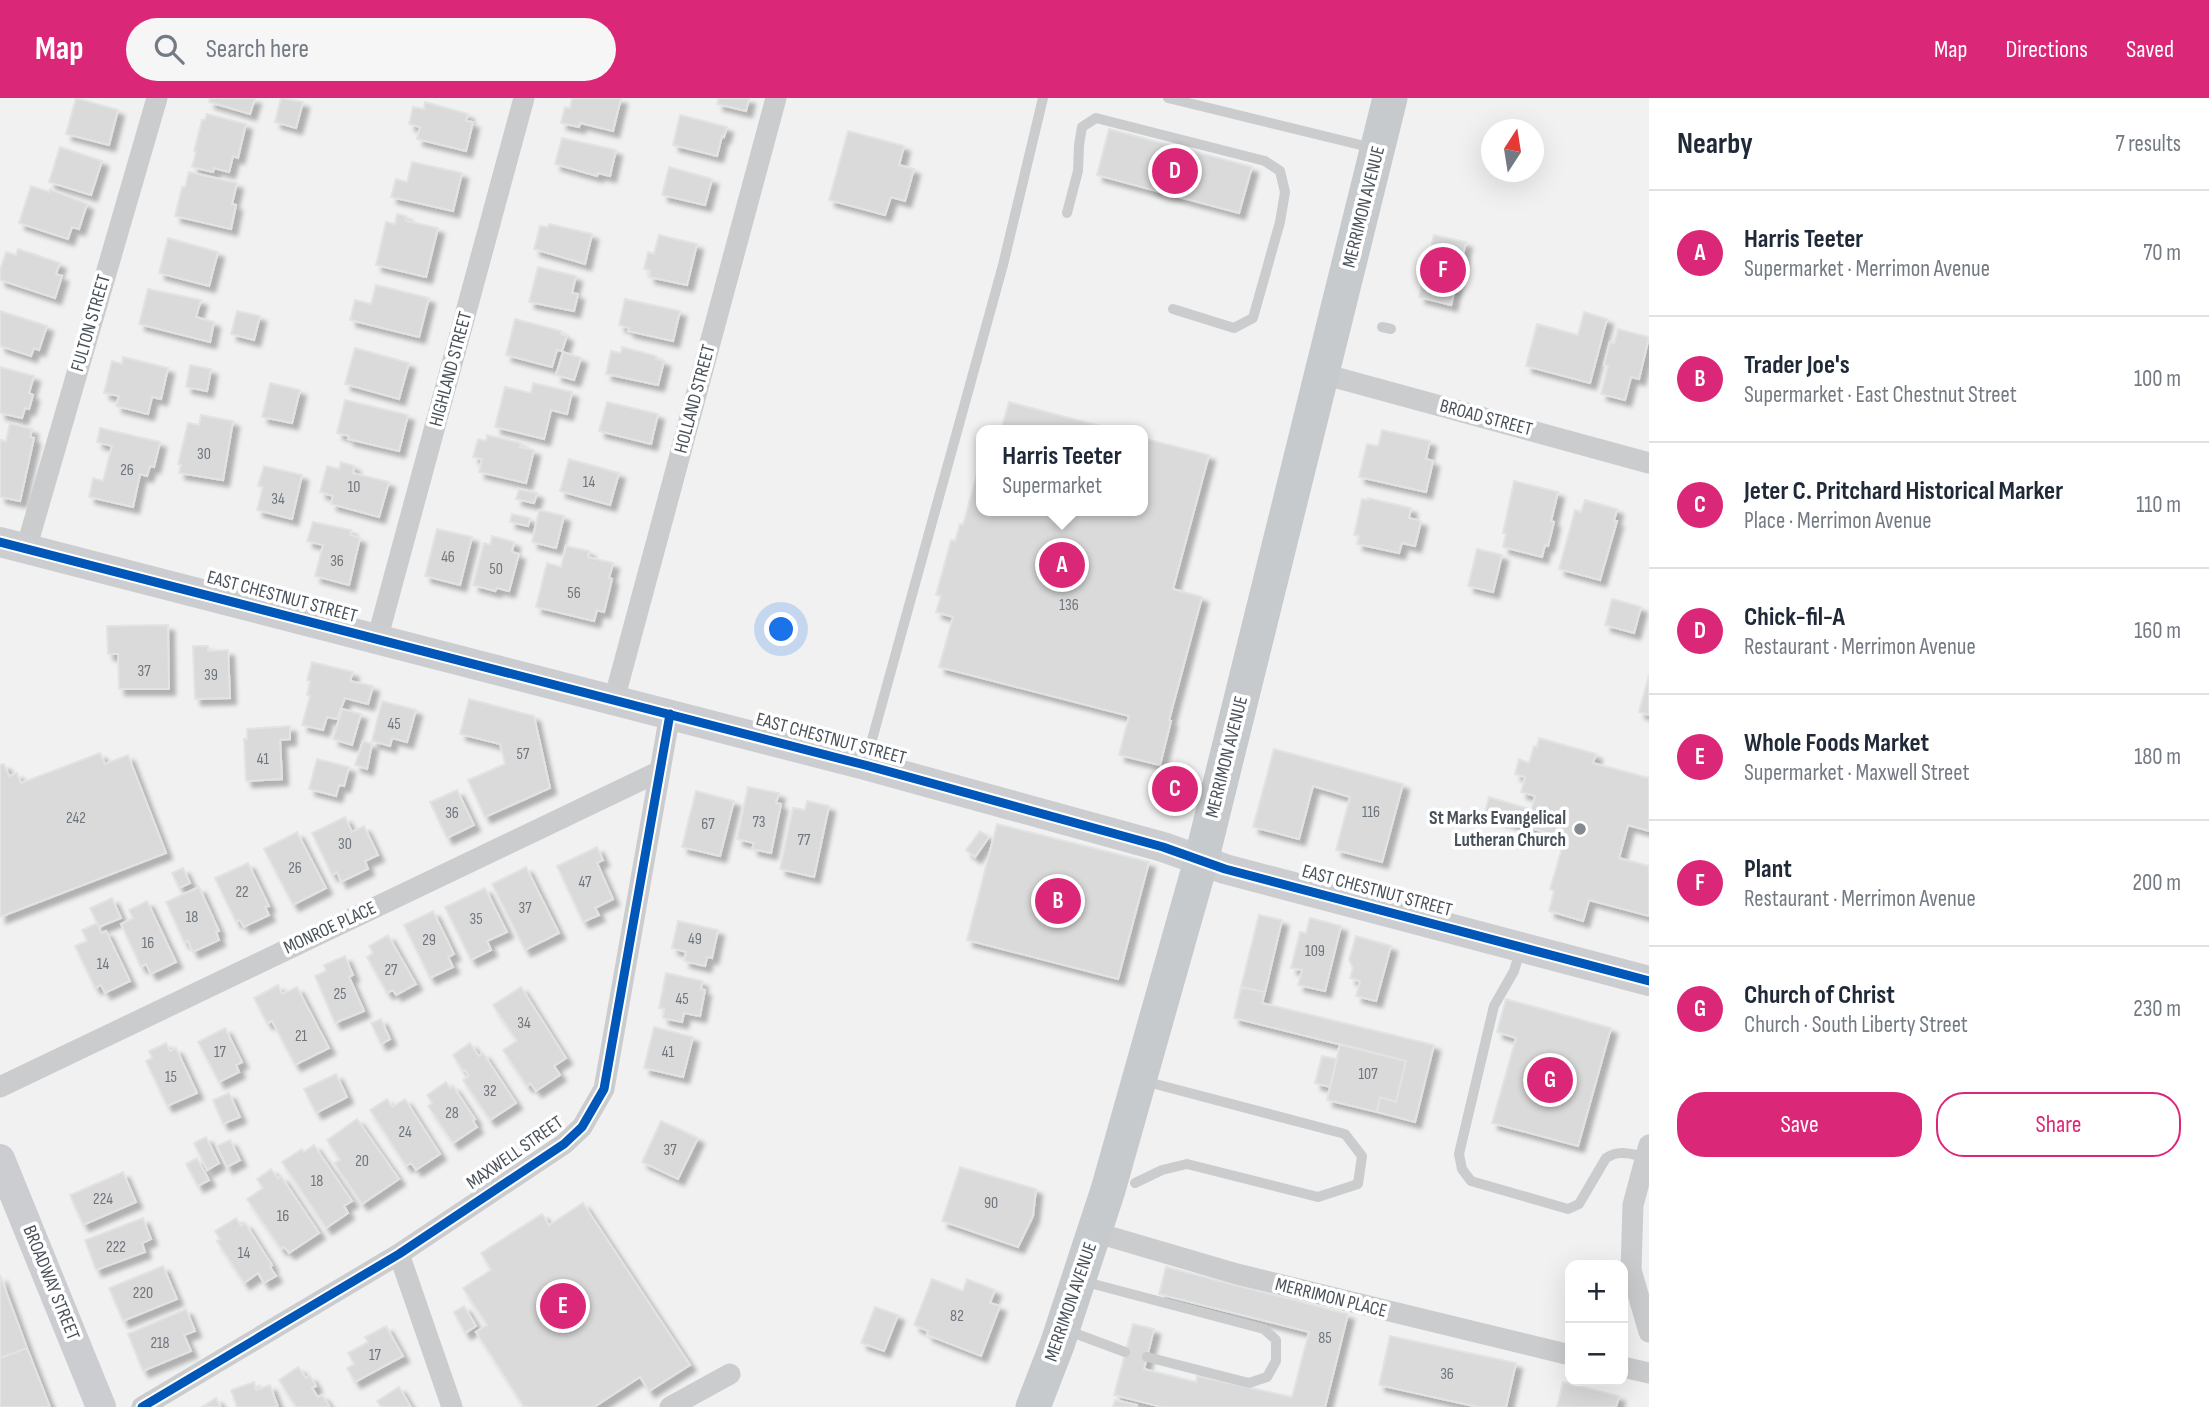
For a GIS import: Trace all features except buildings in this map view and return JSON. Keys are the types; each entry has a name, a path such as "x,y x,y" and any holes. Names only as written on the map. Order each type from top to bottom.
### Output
{"main road":[{"name":"MERRIMON AVENUE","path":"1033,1407 1063,1329 1094,1232 1201,861 1390,98"}],"street":[{"name":"FULTON STREET","path":"13,546 157,98"},
{"name":"HIGHLAND STREET","path":"377,640 524,98"},
{"name":"HOLLAND STREET","path":"614,700 776,98"},
{"name":"BROAD STREET","path":"1323,374 1649,463"},
{"name":"EAST CHESTNUT STREET","path":"13,546 865,765 1163,847 1201,861 1649,981"},
{"name":"MAXWELL STREET","path":"142,1407 399,1254 565,1143 582,1127 604,1089 670,714"},
{"name":"MONROE PLACE","path":"0,1087 660,771"},
{"path":"1647,1151 1633,1205 1631,1270 1649,1332"},
{"name":"BROADWAY STREET","path":"0,1159 101,1407"},
{"name":"MERRIMON PLACE","path":"1094,1232 1237,1274 1565,1354"},
{"path":"399,1254 452,1407"},
{"path":"1628,1368 1649,1373"},
{"path":"670,1407 730,1374"}],"lane":[{"path":"865,765 1003,265 1043,98"},
{"path":"1168,98 1379,150"},
{"path":"1067,213 1078,171 1082,127 1096,118 1265,162 1280,171 1285,192 1280,222 1253,318 1234,328 1173,309"},
{"path":"1522,947 1514,971 1494,1006 1459,1154 1462,1169 1471,1181 1568,1209 1579,1203 1606,1158 1613,1153 1647,1151"},
{"path":"1135,1183 1163,1170 1187,1164 1318,1197 1358,1184 1362,1156 1345,1134 1139,1079"},
{"path":"1079,1280 1264,1329 1276,1340 1276,1361 1267,1377 1249,1383 1147,1357"},
{"path":"1063,1329 1125,1352"}],"cycle path":[{"path":"0,542 865,765 1163,847 1225,869 1649,981"},
{"path":"142,1407 399,1254 564,1144 582,1127 604,1089 670,714"}],"place":[{"name":"Chick-fil-A","path":"1175,171"},
{"name":"Plant","path":"1443,270"},
{"name":"Harris Teeter","path":"1062,565"},
{"name":"Jeter C. Pritchard Historical Marker","path":"1175,789"},
{"name":"St Marks Evangelical Lutheran Church","path":"1580,829"},
{"name":"Trader Joe's","path":"1058,901"},
{"name":"Church of Christ","path":"1550,1080"},
{"name":"Whole Foods Market","path":"563,1306"}]}
